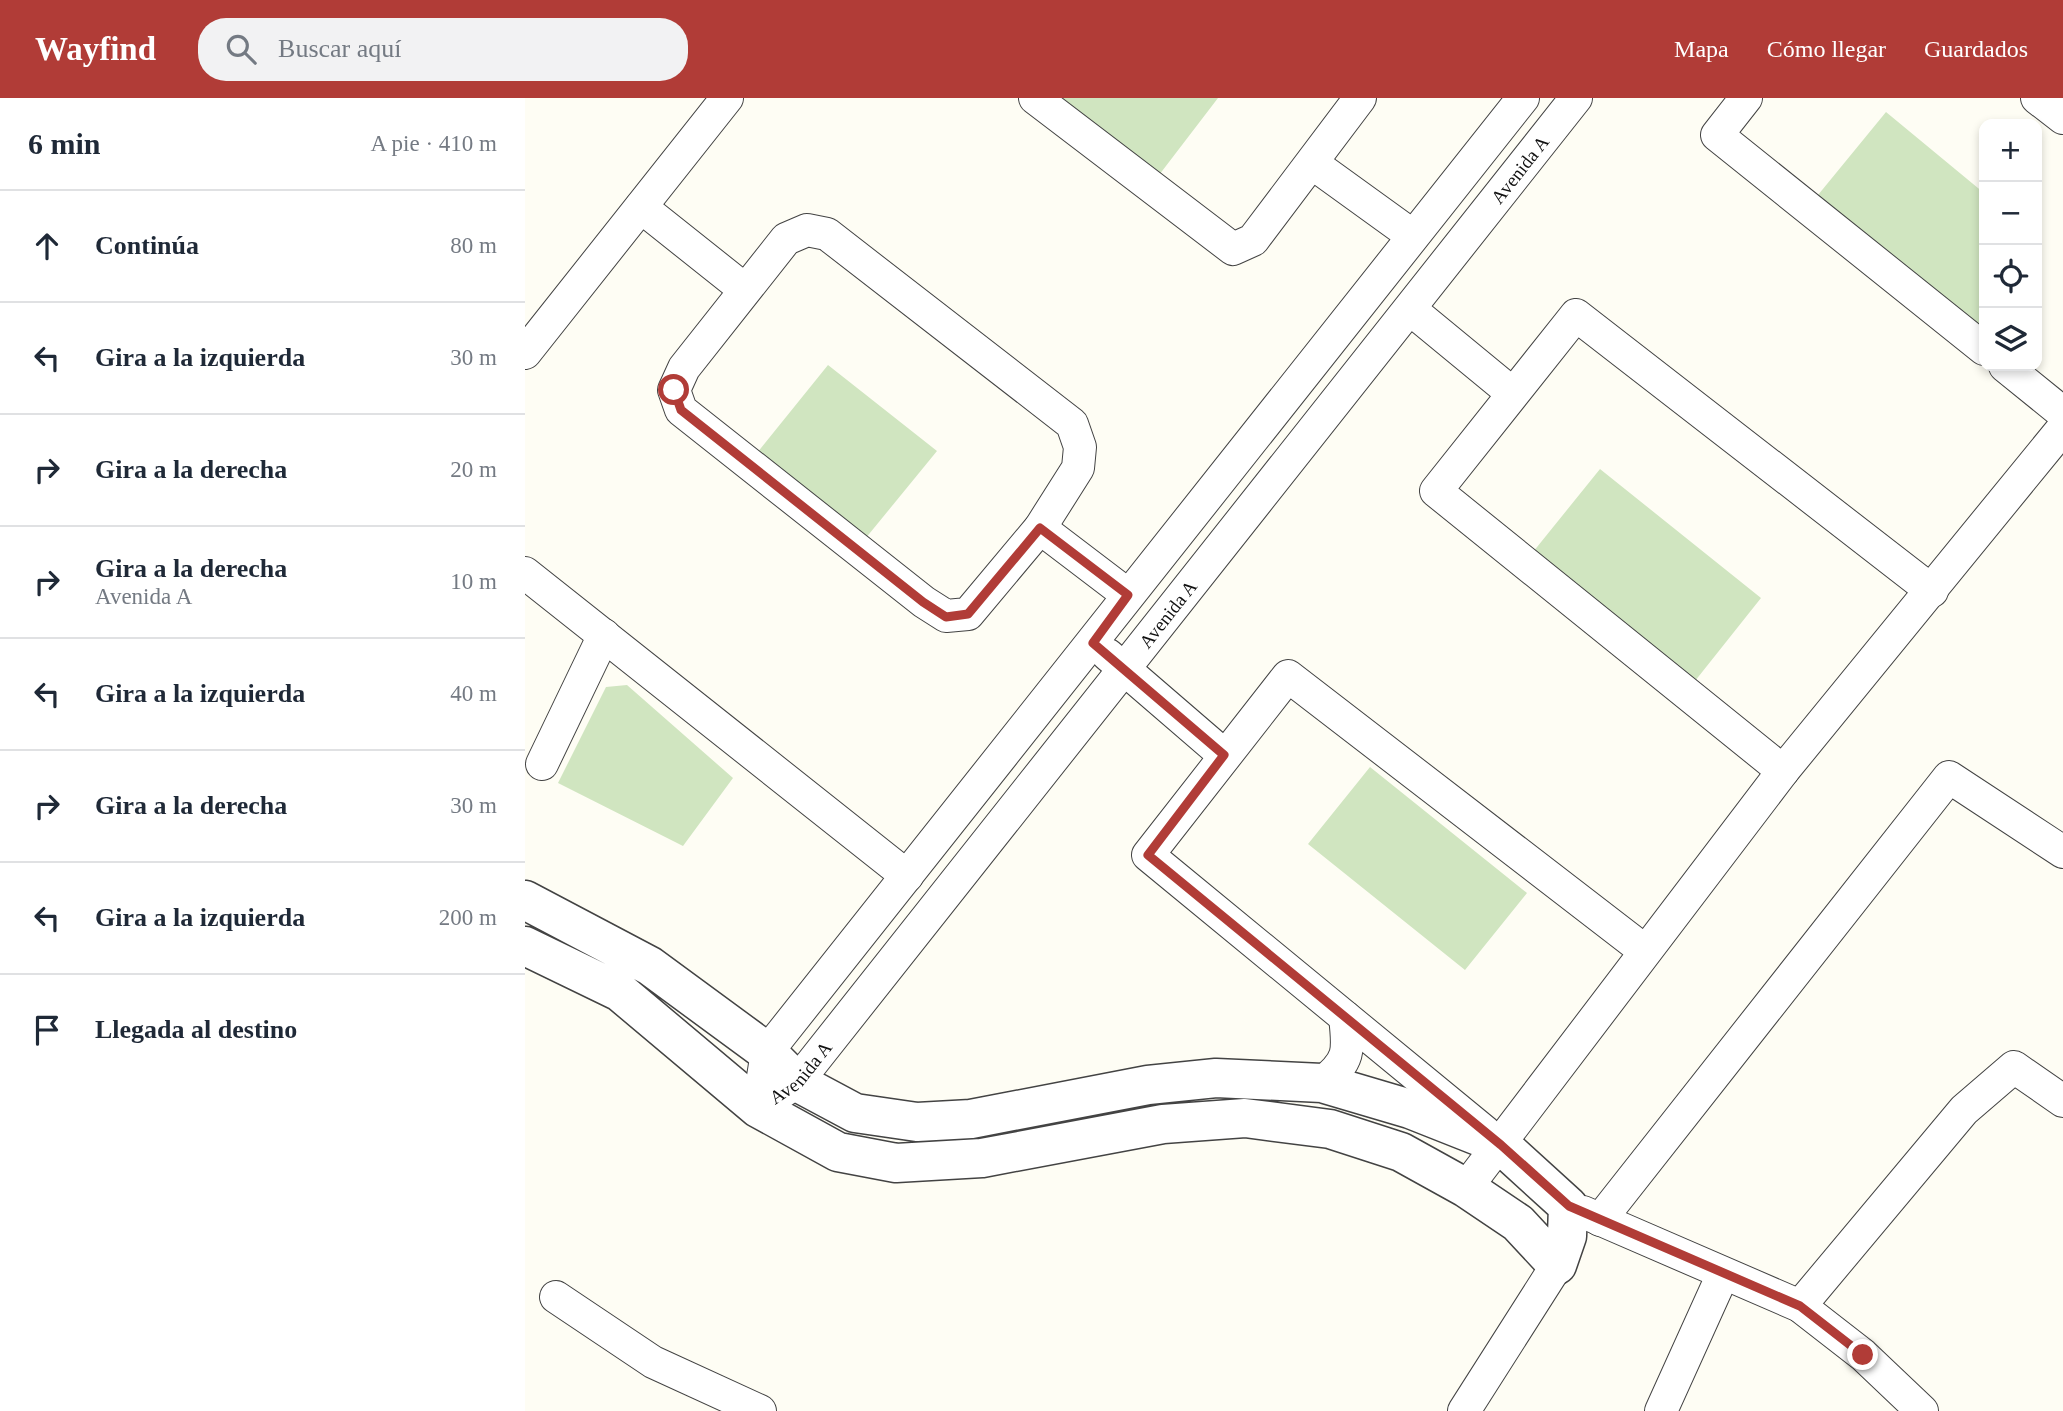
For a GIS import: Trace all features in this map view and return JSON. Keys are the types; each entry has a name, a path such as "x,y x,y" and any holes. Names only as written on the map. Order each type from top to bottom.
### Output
{"street":[{"path":"525,353 727,98"},
{"path":"1035,98 1233,249 1253,240 1360,98"},
{"name":"Avenida A","path":"758,1108 768,1052 1523,98"},
{"name":"Avenida A","path":"758,1108 797,1082 1576,98"},
{"path":"1746,98 1717,135 1979,345"},
{"path":"2037,98 2063,118"},
{"path":"1312,163 1413,236"},
{"path":"641,207 744,289"},
{"path":"807,230 827,234 1072,424 1080,447 1078,467 1040,528 968,614 946,617 923,602 681,410 674,390 684,368 786,239 807,230"},
{"path":"1410,309 1512,393"},
{"path":"1783,771 1436,491 1576,315 1931,591"},
{"path":"2010,371 2063,413"},
{"path":"1466,1188 1783,771 2063,428"},
{"path":"1040,528 1128,595"},
{"path":"525,573 907,876"},
{"path":"542,764 604,635"},
{"path":"1093,643 1224,755"},
{"path":"1645,951 1288,676 1148,855 1584,1213 1800,1306 1863,1355 1921,1411"},
{"path":"1464,1411 1557,1265 1567,1236 1584,1213 1949,777 2063,852"},
{"path":"525,900 650,966 768,1052 797,1082 855,1113 917,1122 971,1119 1148,1085 1216,1078 1322,1083 1410,1109 1501,1145"},
{"path":"525,946 620,992 758,1108 838,1152 896,1163 982,1158 1163,1124 1245,1118 1330,1129 1401,1152 1466,1188 1518,1223 1557,1265"},
{"path":"1322,1083 1342,1067 1349,1046 1345,1017"},
{"path":"1800,1306 1964,1110 2014,1067 2063,1101"},
{"path":"1661,1411 1723,1274"},
{"path":"556,1297 653,1363 760,1411"}],"green space":[{"path":"1053,98 1218,98 1156,179"},
{"path":"1886,112 1979,189 1979,326 1978,327 1818,195"},
{"path":"828,365 937,451 865,539 757,453"},
{"path":"1600,469 1761,598 1695,681 1533,552"},
{"path":"627,685 733,778 683,846 558,783 606,687"},
{"path":"1370,767 1527,893 1465,970 1308,844"}],"route":[{"path":"674,390 681,410 923,602 946,617 968,614 1040,528 1128,595 1093,643 1224,755 1148,855 1501,1145 1569,1206 1800,1306 1863,1355"}]}
